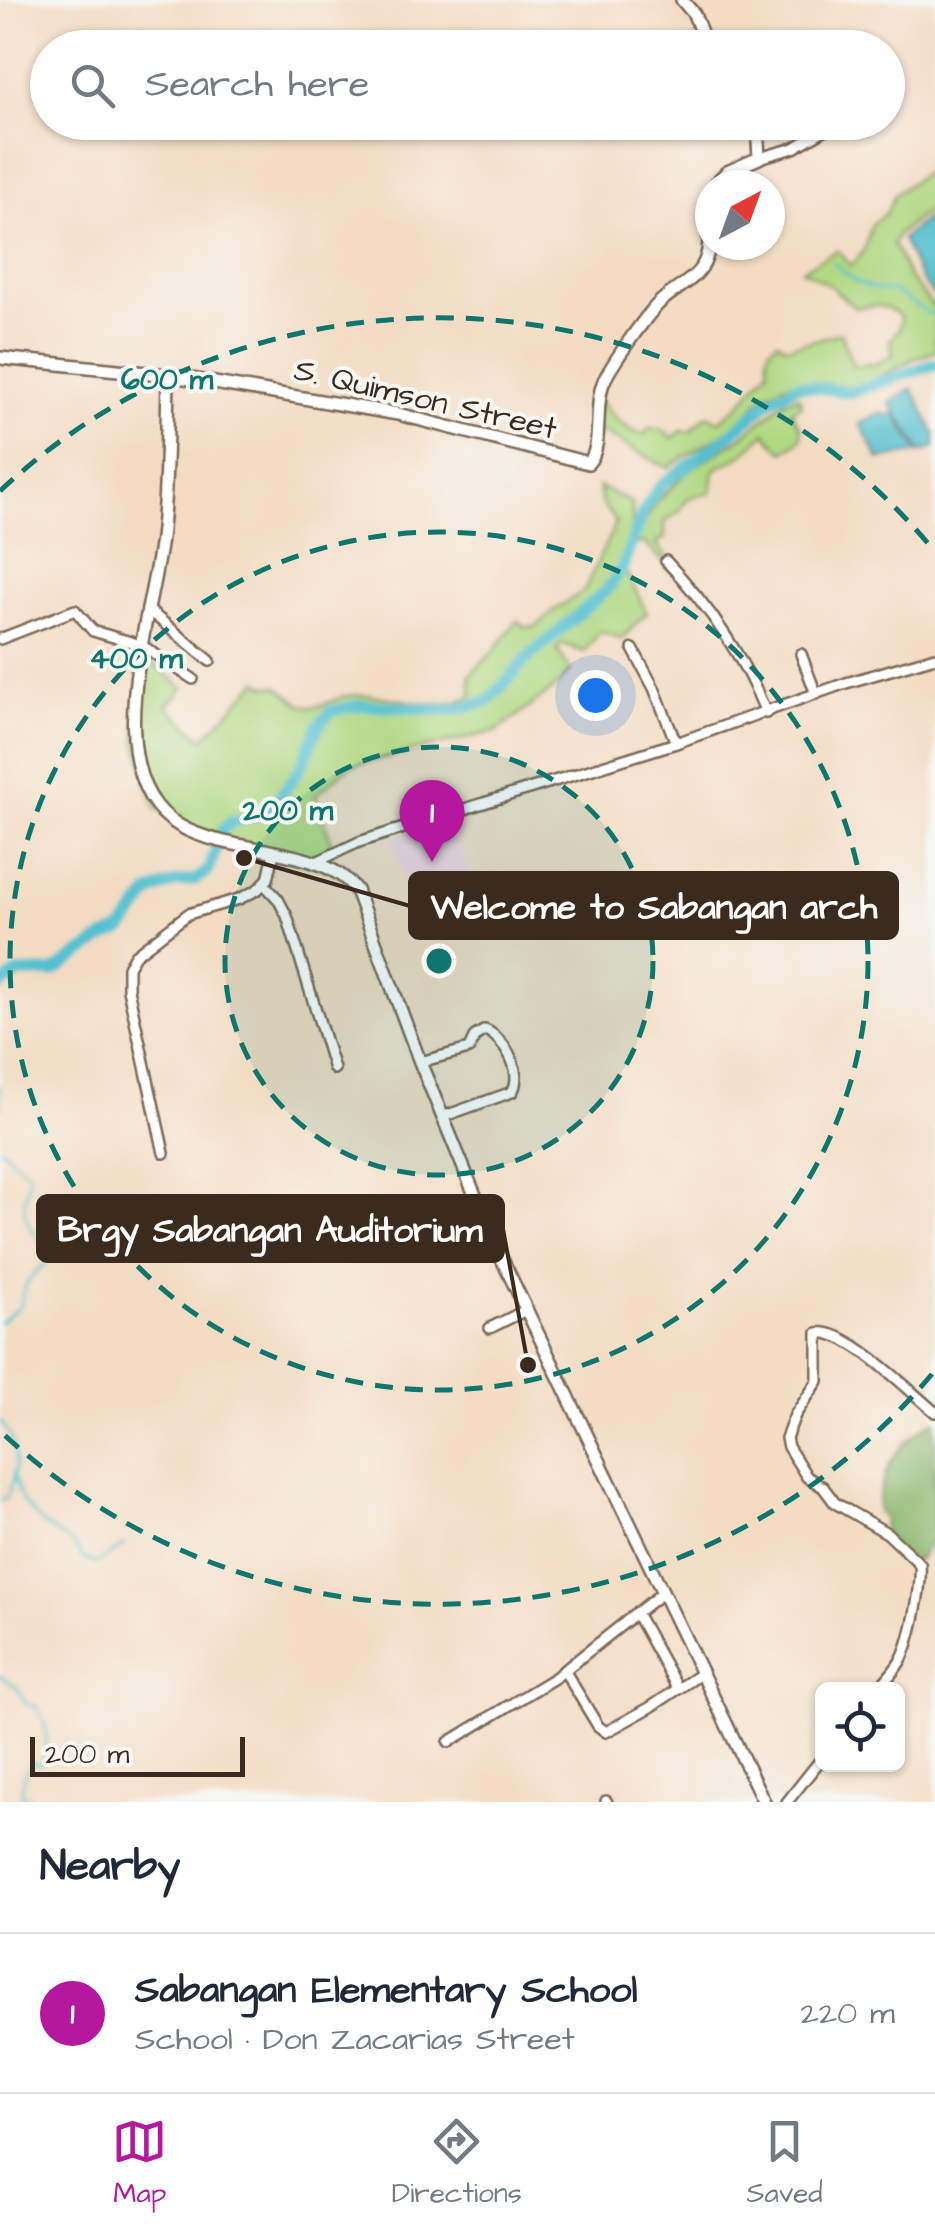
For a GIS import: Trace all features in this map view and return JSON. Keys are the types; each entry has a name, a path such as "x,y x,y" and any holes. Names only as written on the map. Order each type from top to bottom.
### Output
{"street":[{"path":"682,0 694,14 700,30"},
{"path":"758,140 758,158"},
{"path":"731,170 808,140"},
{"name":"S. Quimson Street","path":"0,358 168,376 398,414 588,462 596,450 596,409 610,369 655,307 700,270 705,260"},
{"path":"168,376 162,530 141,645 134,732 142,777 153,799 172,821 222,843 314,863 342,876 361,899 442,1117 526,1310 702,1673 758,1799"},
{"path":"666,561 733,643 766,713"},
{"path":"148,609 210,662"},
{"path":"0,639 75,610 93,630 141,645 193,680"},
{"path":"633,649 676,743"},
{"path":"801,654 816,694"},
{"path":"314,863 359,842 935,658"},
{"path":"164,1153 128,989 128,967 140,951 188,914 239,900 264,884 274,853"},
{"path":"264,884 288,916 334,1069"},
{"path":"420,1062 469,1050 475,1036 485,1030 505,1046 516,1077 512,1092 442,1117"},
{"path":"490,1328 526,1310"},
{"path":"884,1682 906,1647 919,1588 920,1564 887,1533 835,1503 824,1487 808,1477 786,1443 786,1434 818,1380 818,1333 830,1332 850,1342 935,1412"},
{"path":"448,1742 564,1670 662,1593"},
{"path":"636,1613 678,1689"},
{"path":"564,1670 598,1726 606,1732 702,1673"},
{"path":"787,1802 815,1767"}],"shaded area":[{"path":"452,819 474,886 412,905 391,838"}],"green space":[{"path":"935,165 935,205 897,235 893,244 908,276 935,309 935,352 903,364 852,392 807,382 774,389 735,427 668,468 594,428 599,400 620,422 639,433 646,434 648,428 663,430 672,438 681,431 690,432 707,415 719,421 738,406 769,369 768,353 778,341 787,347 841,333 853,366 875,364 893,355 890,340 899,329 901,318 897,313 880,306 855,308 832,287 802,269 838,250 851,266 864,251 872,224 887,212 895,194"},
{"path":"798,396 802,404 791,412 802,429 800,440 783,452 765,433 745,453 714,470 711,493 688,498 680,511 665,522 665,538 656,543 675,569 671,571 645,543 632,544 623,566 647,613 622,638 600,632 584,652 562,643 557,649 571,671 497,731 350,766 316,795 334,851 308,863 226,846 156,808 136,741 141,654 184,688 167,706 203,739 258,681 278,686 311,707 347,696 442,704 472,696 470,675 517,621 524,627 536,627 584,591 616,522 602,504 599,487 632,503 633,541 657,502 688,471 739,439 785,401"},
{"path":"935,1420 935,1536 917,1561 904,1555 883,1532 884,1519 878,1512 883,1483 893,1459 910,1439"}],"water":[{"path":"935,211 935,297 920,278 902,239"},
{"path":"912,388 935,434 935,447 922,452 890,403"},
{"path":"881,412 887,416 894,413 919,452 879,459 860,424"}],"waterway":[{"path":"834,263 856,282 893,291 935,317"},
{"path":"0,986 19,973 53,972 122,930 151,892 195,880 208,871 223,830 231,822 262,814 283,793 303,763 318,726 331,711 359,705 450,710 487,702 530,656 608,589 623,566 643,512 661,485 729,436 769,401 798,385 851,392 935,364"},
{"path":"0,1086 0,1109"},
{"path":"0,1147 30,1175 25,1212 47,1262 29,1281 21,1305 0,1323"},
{"path":"0,1421 11,1439 15,1457 11,1487 7,1497 0,1500"},
{"path":"13,1473 22,1501 43,1524 72,1543 83,1558 97,1563 124,1545"},
{"path":"0,1676 17,1687 27,1705 36,1706 43,1719 47,1743 44,1758 41,1765 34,1762 29,1768 22,1790 22,1794 40,1802"}],"place":[{"name":"Welcome to Sabangan arch","path":"244,858"},
{"name":"Sabangan Elementary School","path":"432,862"},
{"name":"Brgy Sabangan Auditorium","path":"528,1365"}]}
